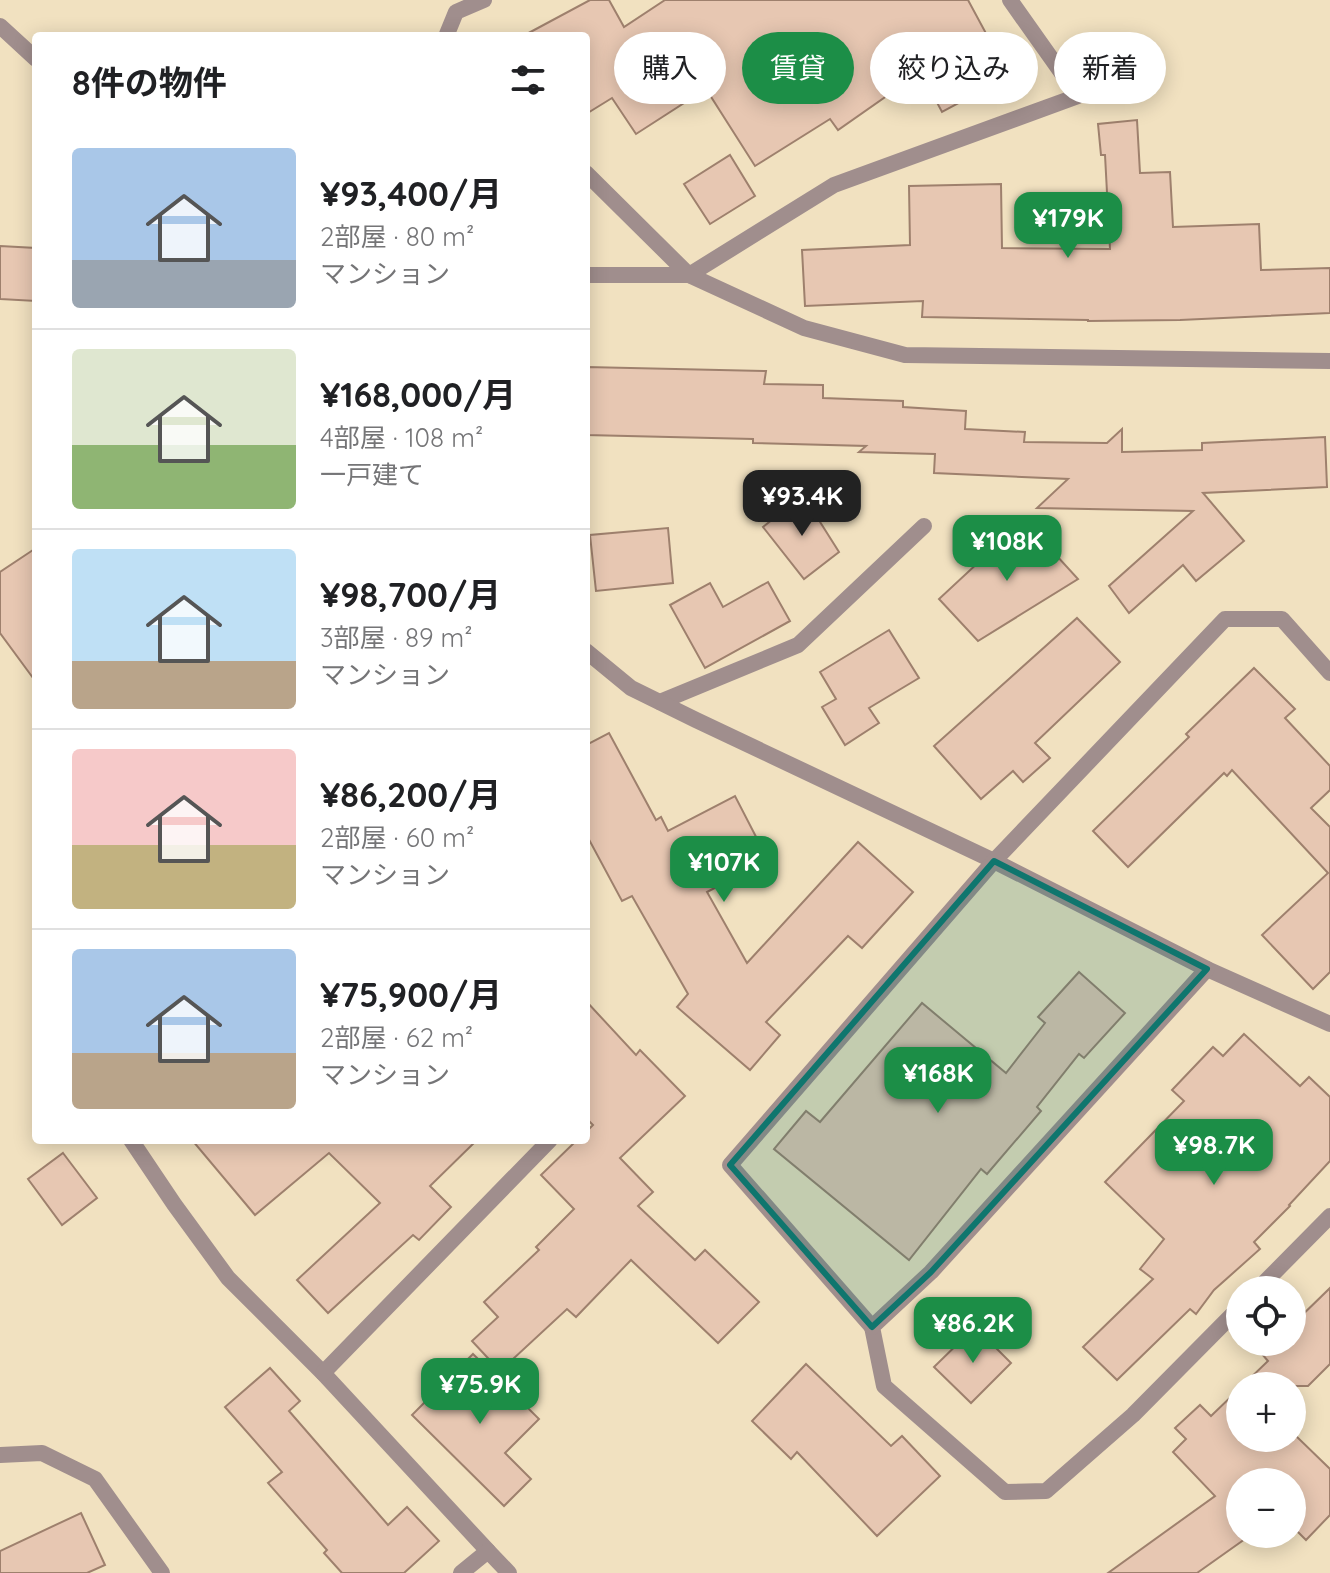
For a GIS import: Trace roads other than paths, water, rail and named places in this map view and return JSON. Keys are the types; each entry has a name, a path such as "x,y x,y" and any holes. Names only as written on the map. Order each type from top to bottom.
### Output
{"street":[{"path":"448,32 456,12 484,0"},
{"path":"590,275 689,275 834,185 1078,96 1010,0"},
{"path":"0,26 32,55"},
{"path":"590,177 689,275 804,328 905,355 1330,361"},
{"path":"660,702 798,645 924,526"},
{"path":"1226,1321 1133,1415 1046,1491 1005,1492 884,1386 872,1327 730,1165 994,861 1225,619 1282,619 1330,673"},
{"path":"590,654 631,688 994,861 1207,969 1330,1024"},
{"path":"872,1327 931,1272 1207,969"},
{"path":"134,1144 228,1278 323,1373 509,1573"},
{"path":"323,1373 546,1144"},
{"path":"1271,1276 1330,1216"},
{"path":"0,1455 42,1453 95,1479 162,1573"},
{"path":"461,1573 488,1551"}]}
